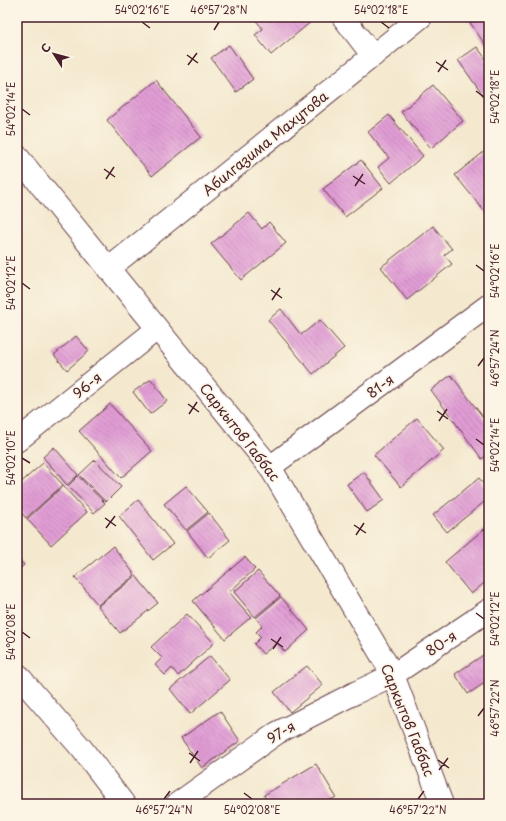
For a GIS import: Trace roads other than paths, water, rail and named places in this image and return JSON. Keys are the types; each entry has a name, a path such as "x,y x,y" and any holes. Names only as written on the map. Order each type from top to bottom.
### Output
{"street":[{"path":"343,17 373,56"},
{"name":"Абилгазима Махутова","path":"108,269 421,17"},
{"name":"Саркытов Габбас","path":"17,156 270,467 393,675 442,804"},
{"name":"81-я","path":"270,467 489,305"},
{"name":"96-я","path":"17,441 157,329"},
{"name":"80-я","path":"393,675 489,610"},
{"path":"17,674 82,749 124,804"},
{"name":"97-я","path":"177,804 277,733 354,693 393,675"}]}
